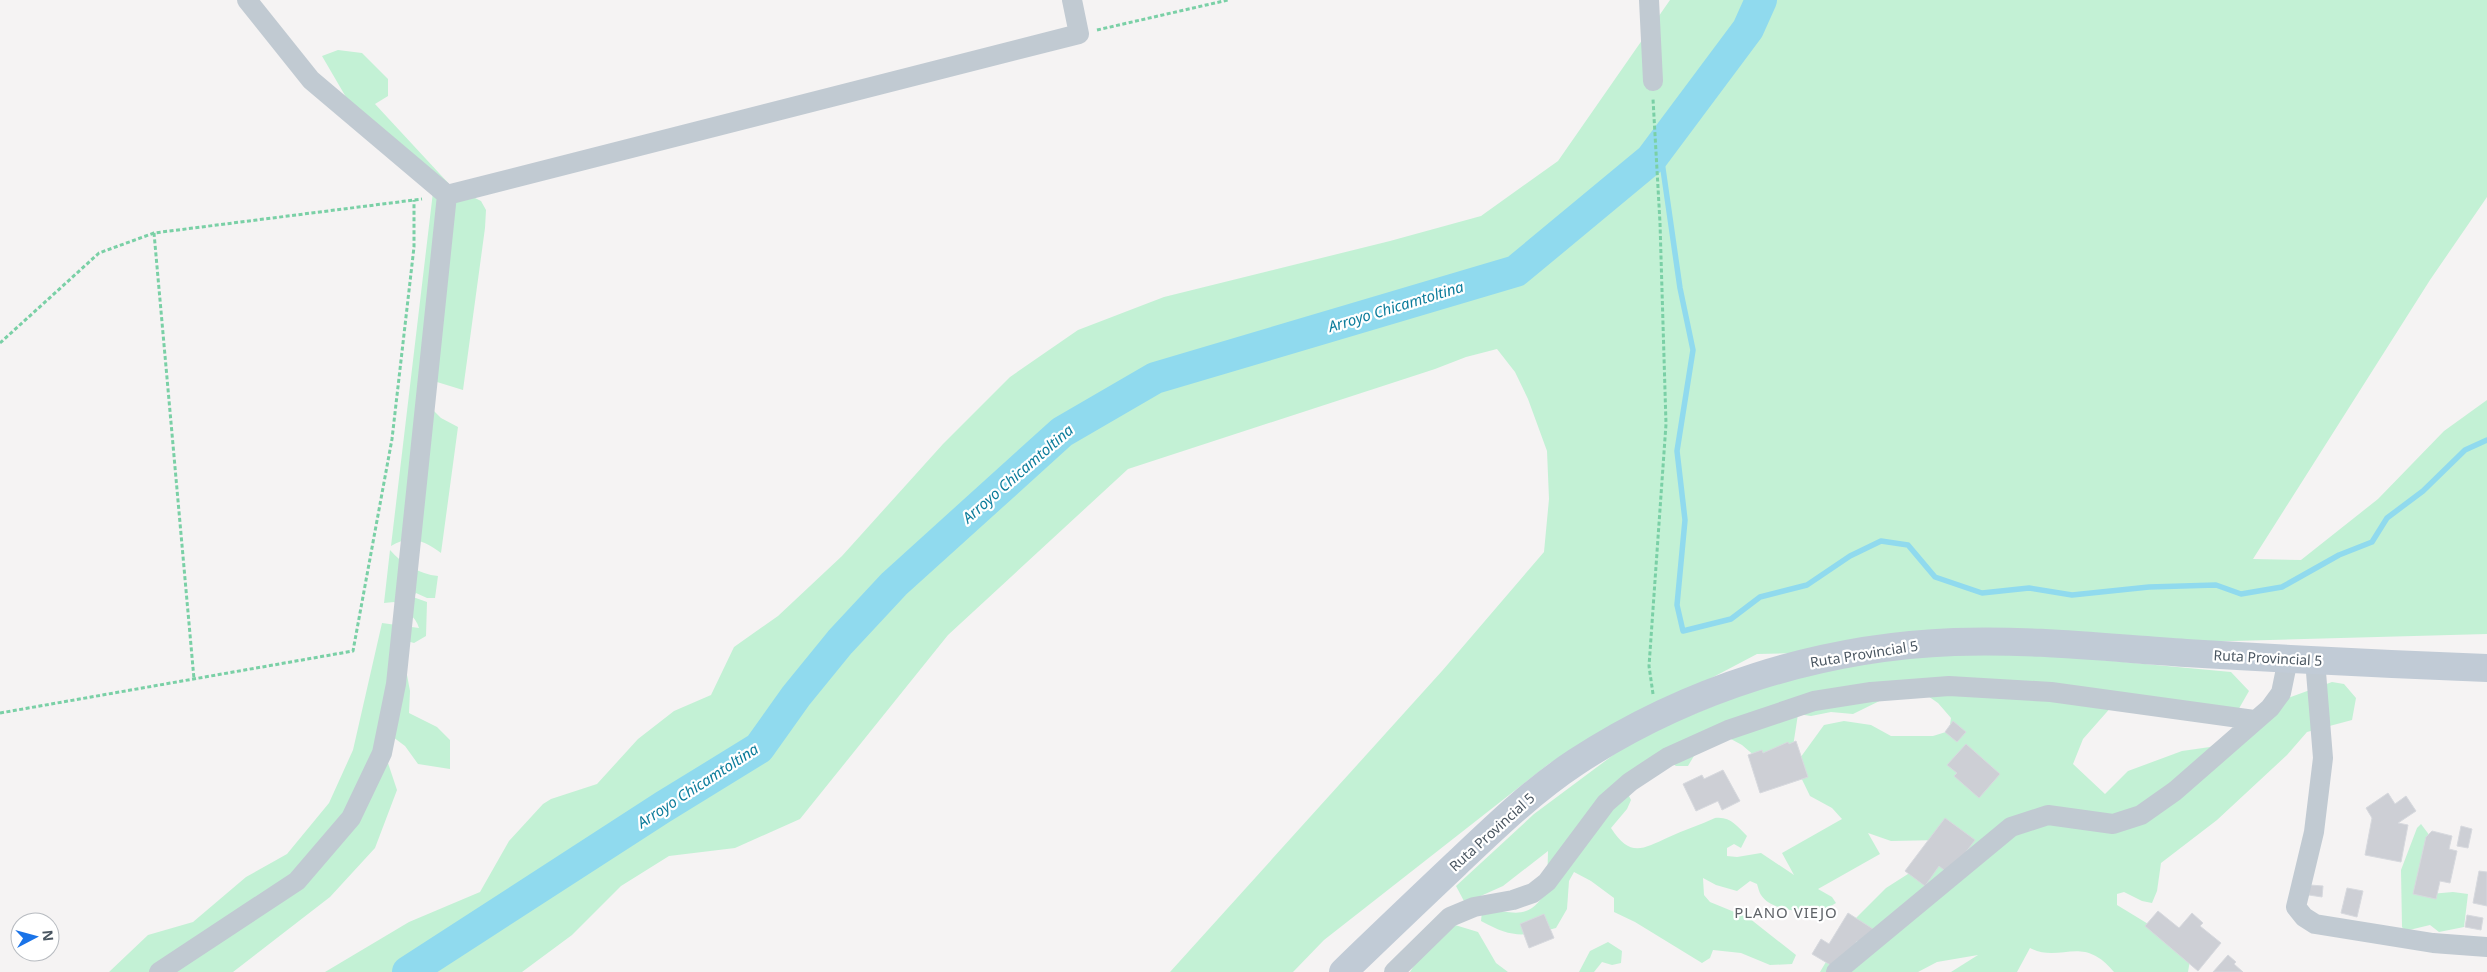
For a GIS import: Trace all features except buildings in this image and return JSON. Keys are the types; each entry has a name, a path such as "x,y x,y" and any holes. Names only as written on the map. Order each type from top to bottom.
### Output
{"main road":[{"name":"Ruta Provincial 5","path":"1342,972 1507,816 1574,763 1656,716 1727,686 1784,668 1852,654 1952,642 2006,641 2288,659 2487,668"}],"street":[{"path":"247,0 311,80 447,195"},
{"path":"447,195 1079,34 1072,0"},
{"path":"1649,0 1652,81"},
{"path":"158,972 297,881 351,818 382,754 396,684 447,195"},
{"path":"1836,972 2011,827 2048,815 2113,824 2141,815 2175,791 2270,708 2281,693 2288,659"},
{"path":"2315,660 2323,758 2314,832 2296,907 2304,917 2315,924 2433,943 2487,947"},
{"path":"1394,972 1450,917 1474,907 1513,900 1533,893 1547,882 1606,803 1630,782 1660,762 1728,730 1814,701 1871,692 1949,686 2052,692 2254,720"}],"path":[{"path":"1079,34 1228,0"},
{"path":"1652,81 1660,223 1666,424 1649,666 1656,716"},
{"path":"0,342 99,253 154,233 447,195"},
{"path":"0,713 353,651 392,439 414,248 414,200"},
{"path":"154,233 194,679"}],"green space":[{"path":"1670,0 2487,0 2487,197 2430,280 2253,559 2301,560 2378,499 2444,431 2487,400 2487,634 1973,648 2231,672 2249,691 2237,712 2120,697 2083,739 2073,764 2105,794 2128,771 2182,751 2210,747 2288,698 2332,682 2344,684 2356,698 2352,720 2307,732 2287,755 2217,820 2161,863 2157,891 2152,903 2142,901 2124,892 2117,894 2117,905 2163,933 2191,954 2188,972 2114,972 2102,960 2082,951 2052,953 2030,948 2017,972 1951,972 1978,955 1937,962 1918,972 1820,972 1846,928 1886,888 1922,865 1941,840 1891,841 1868,833 1880,854 1818,889 1832,897 1836,903 1828,907 1808,911 1797,911 1775,906 1761,895 1757,884 1750,881 1737,891 1716,885 1703,878 1704,895 1710,902 1749,918 1796,955 1792,964 1770,965 1741,953 1713,950 1710,958 1702,963 1635,922 1614,912 1614,898 1591,881 1574,872 1569,881 1567,909 1556,928 1535,933 1518,934 1501,931 1481,921 1482,911 1521,912 1529,910 1538,903 1547,892 1548,851 1503,886 1465,903 1456,886 1534,814 1628,744 1679,720 1795,673 1957,649 1757,654 1550,763 1324,940 1293,972 1170,972 1442,671 1544,552 1549,499 1547,451 1528,399 1515,372 1497,349 1466,357 1435,369 1128,469 948,635 800,819 735,848 669,856 621,886 572,935 522,972 325,972 409,922 480,892 509,841 543,804 551,799 597,784 638,739 674,711 711,695 734,647 778,616 842,556 943,444 1010,377 1078,330 1164,297 1390,241 1481,216 1558,161","holes":["1912,685 1938,703 1951,718 1949,731 1933,736 1891,736 1871,725 1844,721 1824,725 1795,765 1810,796 1832,808 1842,819 1782,853 1794,875 1761,853 1737,857 1727,856 1727,848 1734,844 1741,848 1747,836 1729,820 1715,818 1643,848 1630,847 1611,828 1627,809 1631,800 1629,796 1660,756 1676,766 1688,766 1705,737 1716,731 1742,745 1756,757 1792,753 1798,714 1811,716 1831,712 1853,714"]},
{"path":"338,50 362,53 388,79 388,96 375,104 451,186 481,201 486,210 463,390 437,382 432,409 441,418 458,427 441,553 417,540 405,540 391,546 433,192 350,104 322,56"},
{"path":"390,550 411,568 438,576 435,598 427,598 416,593 413,597 427,602 426,636 414,643 403,640 401,643 410,691 409,713 437,727 450,740 450,769 418,764 405,746 393,737 386,757 397,790 375,848 330,897 233,972 109,972 148,935 193,922 246,877 287,854 329,803 353,750 382,623 419,628 412,616 394,602 384,603"},
{"path":"2421,824 2433,840 2430,894 2453,892 2468,894 2464,927 2439,932 2430,925 2405,931 2402,927 2401,870 2417,828"},
{"path":"1455,925 1478,932 1496,963 1508,972 1410,972 1419,958"},
{"path":"1608,942 1622,951 1621,963 1612,965 1602,962 1594,972 1579,972 1590,951"}],"waterway":[{"name":"Arroyo Chicamtoltina","path":"408,972 663,807 759,748 796,696 840,642 894,584 1062,432 1155,378 1516,271 1651,159 1748,29 1761,0"},
{"path":"1660,148 1680,288 1693,350 1677,451 1685,520 1677,605 1683,631 1731,619 1760,597 1807,585 1850,556 1881,541 1908,545 1935,577 1982,593 2029,588 2072,595 2149,587 2216,585 2241,594 2282,587 2339,555 2372,542 2387,518 2423,491 2465,450 2487,440"}],"district":[{"name":"PLANO VIEJO","path":"1786,913"}]}
